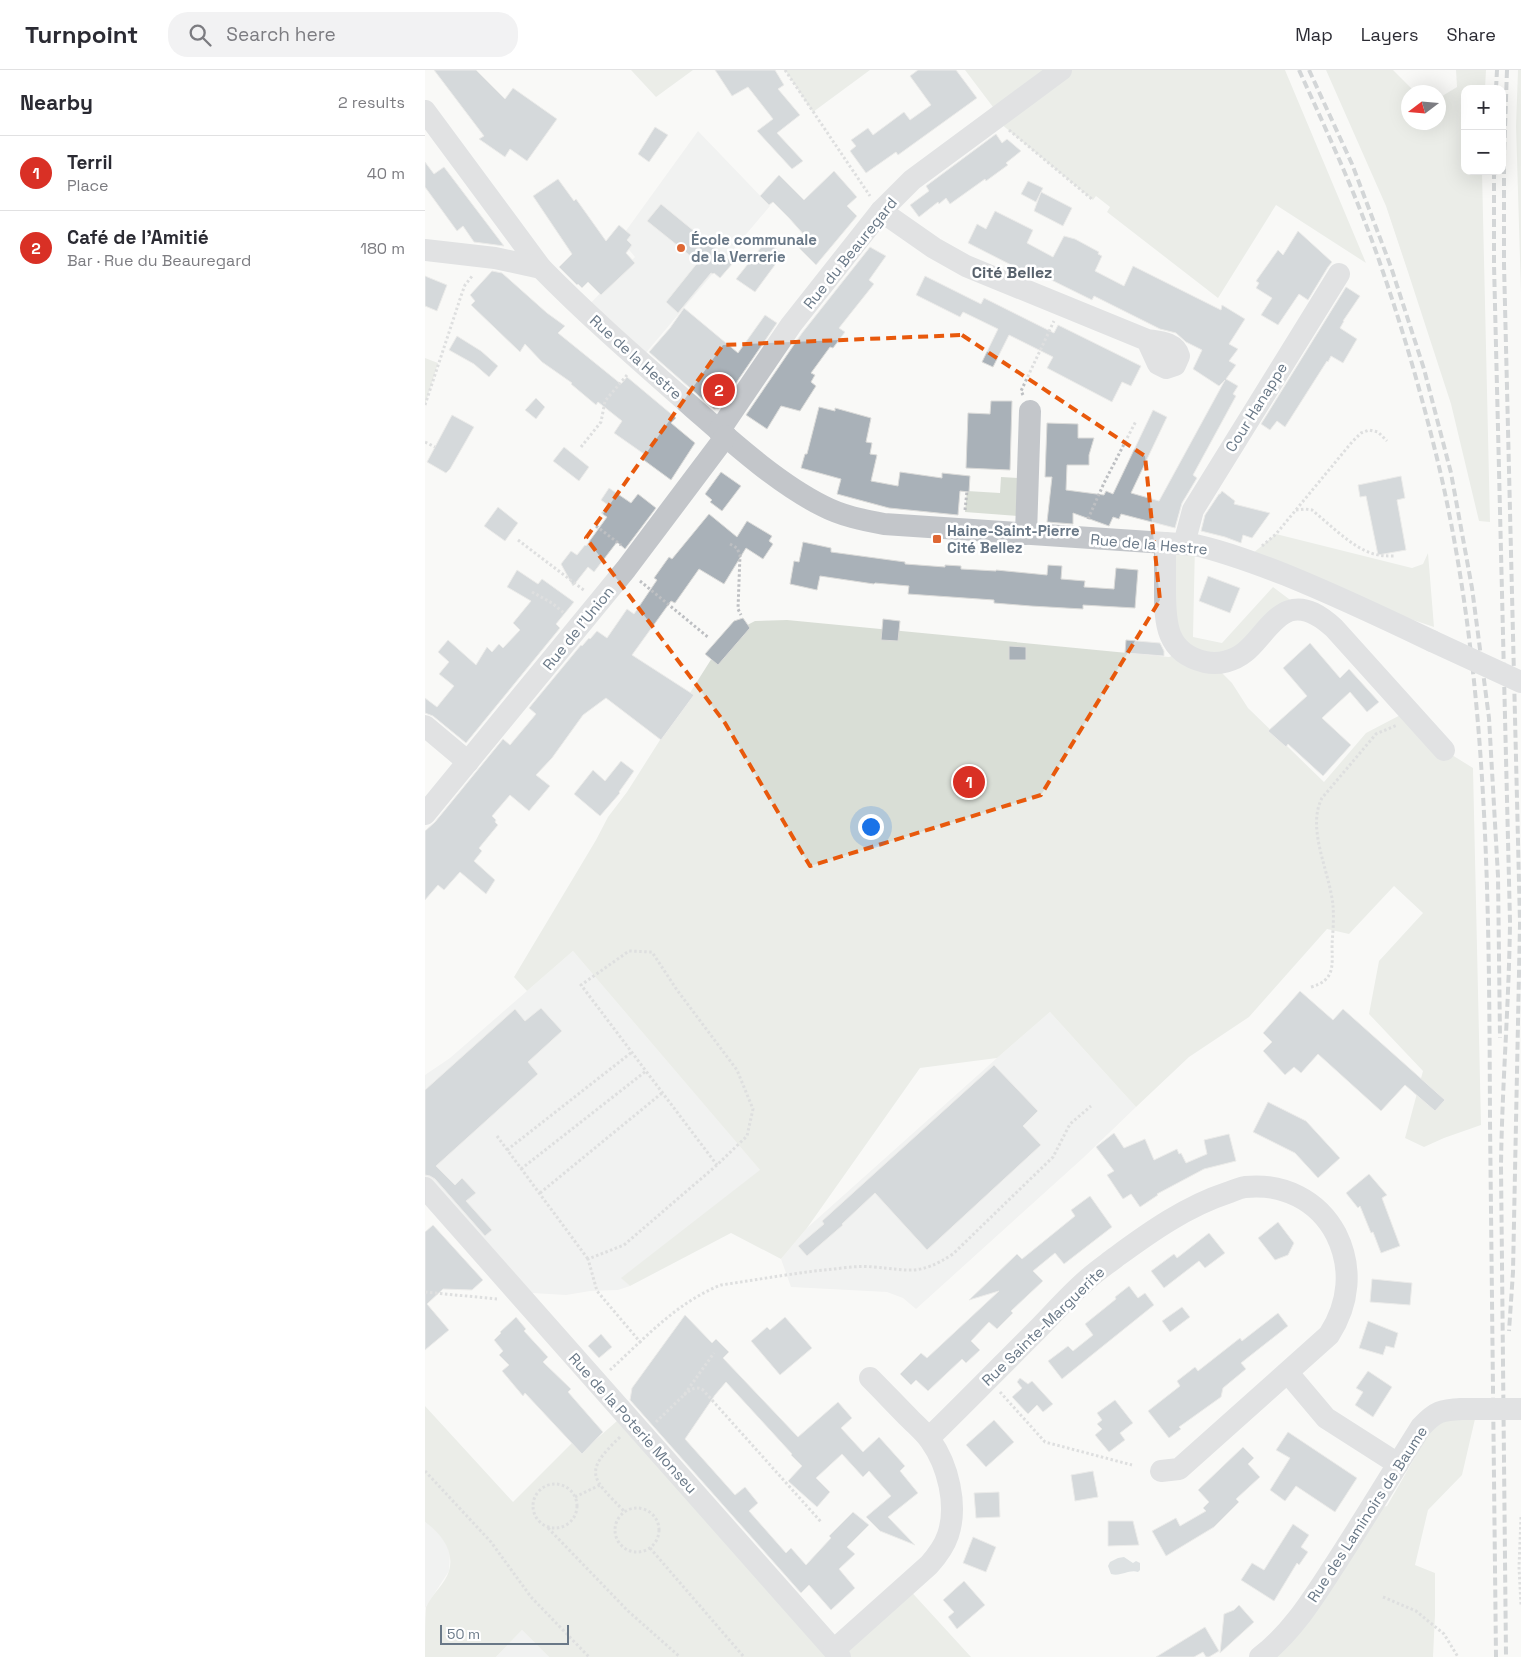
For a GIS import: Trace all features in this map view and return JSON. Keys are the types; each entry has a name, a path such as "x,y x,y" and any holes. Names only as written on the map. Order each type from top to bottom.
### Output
{"street":[{"name":"Rue du Beauregard","path":"723,434 791,325 881,211 912,180 1061,70"},
{"name":"Rue de la Hestre","path":"425,111 541,268 639,361 723,434 782,481 803,495 838,512 884,524 1205,547 1246,559 1330,592 1521,682"},
{"path":"881,211 950,258 966,266 1147,340"},
{"path":"425,250 492,258 541,268"},
{"name":"Cour Hanappe","path":"1339,274 1193,510 1174,544 1166,624 1175,644 1183,652 1196,660 1211,663 1223,662 1234,659 1244,653 1281,615 1301,608 1321,618 1333,628 1413,717"},
{"path":"1026,534 1031,411"},
{"name":"Rue de l'Union","path":"425,814 631,563 723,434"},
{"path":"1413,717 1444,750"},
{"path":"425,726 468,762"},
{"name":"Rue Sainte-Marguerite","path":"929,1438 1089,1278 1132,1246 1200,1204 1243,1187 1284,1189 1301,1196 1317,1209 1335,1233 1342,1248 1347,1283 1345,1298 1338,1320 1329,1335 1179,1469 1161,1471"},
{"name":"Rue de la Poterie Monseu","path":"425,1188 837,1653"},
{"path":"1288,1373 1326,1418 1398,1464"},
{"path":"837,1653 929,1565 940,1552 948,1536 951,1519 952,1504 950,1490 943,1465 929,1438 870,1378"},
{"name":"Rue des Laminoirs de Baume","path":"1261,1657 1273,1648 1305,1610 1421,1427 1430,1418 1443,1410 1521,1408"}],"path":[{"path":"785,70 881,211"},
{"path":"995,119 1093,200"},
{"path":"425,405 465,285 492,258"},
{"path":"1031,411 1021,391 1061,304"},
{"path":"581,447 601,422 605,401 639,361"},
{"path":"1086,538 1091,512 1136,421"},
{"path":"1246,559 1277,534 1361,433 1369,430 1378,432 1387,441"},
{"path":"425,442 435,447"},
{"path":"1296,510 1312,510 1358,548 1383,556 1395,556"},
{"path":"596,526 631,563 709,638"},
{"path":"518,540 599,602"},
{"path":"730,544 737,548 740,555 738,609 741,614"},
{"path":"532,592 552,603 580,626"},
{"path":"1311,987 1328,978 1331,967 1333,906 1317,835 1316,819 1318,806 1322,798 1376,734 1413,717"},
{"path":"588,1259 624,1245 717,1165 747,1136 753,1109 737,1070 677,990 652,952 629,951 581,985 717,1165"},
{"path":"507,1150 632,1052"},
{"path":"521,1169 646,1071"},
{"path":"540,1193 662,1093"},
{"path":"596,1382 683,1305 706,1291 721,1285 822,1270 871,1267 912,1271 936,1265 953,1254 1053,1158 1070,1124 1091,1106"},
{"path":"497,1136 588,1259 597,1291 641,1343"},
{"path":"425,1292 496,1299 503,1297 513,1288"},
{"path":"684,1395 714,1353"},
{"path":"988,1379 1045,1442 1132,1465"},
{"path":"625,1512 600,1485 595,1470 597,1462 605,1452 639,1430 696,1387 703,1390 822,1523"},
{"path":"425,1471 491,1542 531,1597 589,1657"},
{"path":"548,1528 562,1527 569,1524 577,1512 575,1496 564,1486 549,1484 537,1492 532,1506 533,1513 537,1519 628,1611 680,1657"},
{"path":"575,1496 600,1485"},
{"path":"631,1508 639,1508 652,1514 657,1521 659,1536 651,1548 644,1552 630,1552 619,1543 615,1537 616,1523 619,1516 625,1512 631,1508"},
{"path":"1521,1517 1519,1568 1521,1605"},
{"path":"651,1548 744,1657"},
{"path":"1383,1597 1416,1611 1444,1634 1459,1657"}],"highlighted area":[{"path":"962,335 1145,456 1160,600 1041,795 810,866 725,723 586,538 723,345"}],"shaded area":[{"path":"631,70 693,70 656,97"},
{"path":"785,70 870,70 813,112"},
{"path":"965,70 1285,70 1366,263 1276,205 1218,298 1107,212 1110,207 1096,196 1093,200 995,119 999,115"},
{"path":"1326,70 1393,70 1408,85 1401,85 1401,130 1446,130 1446,94 1457,87 1456,70 1486,70 1485,85 1461,85 1461,175 1482,175 1490,522 1479,521 1451,404 1386,206"},
{"path":"1518,70 1521,70 1521,293 1516,126"},
{"name":"École communale de la Verrerie","path":"698,131 770,206 639,361 584,310 635,257 620,239"},
{"path":"425,358 438,363 425,405"},
{"path":"1001,477 1020,478 1018,516 965,512 967,491 1000,493"},
{"path":"1276,534 1412,568 1423,564 1428,553 1434,627 1330,592 1246,559"},
{"path":"1165,543 1195,545 1193,637 1222,643 1273,587 1301,608 1212,663 1232,683 1248,708 1324,782 1366,733 1408,711 1444,750 1473,768 1481,1125 1424,1147 1405,1138 1423,1071 1369,1014 1379,961 1423,913 1394,886 1349,934 1327,929 1249,1017 1189,1057 1136,1107 1050,1012 997,1058 920,1068 807,1228 781,1259 731,1233 630,1286 621,1278 760,1170 573,951 527,991 514,977 608,817 627,792 712,658 730,634 755,621 787,620 1169,657 1182,652"},
{"path":"573,951 761,1171 622,1278 630,1286 618,1290 590,1291 566,1295 532,1293 425,1188 425,1075 450,1058"},
{"path":"1050,1012 1136,1107 1083,1158 916,1309 903,1298 887,1292 791,1287 781,1259 807,1228"},
{"path":"425,1406 513,1502 575,1440 584,1450 617,1421 833,1649 906,1586 971,1657 549,1657 522,1630 496,1657 425,1657 426,1607 447,1576 450,1556 441,1537 425,1522"},
{"path":"1475,1419 1462,1475 1428,1510 1415,1565 1435,1573 1433,1657 1260,1657 1370,1510 1387,1506 1430,1431 1440,1420"},
{"path":"425,1522 436,1530 446,1543 450,1554 449,1571 425,1608"},
{"path":"1124,1557 1133,1563 1136,1561 1140,1563 1140,1570 1138,1572 1131,1571 1118,1575 1111,1574 1108,1566 1110,1562"},
{"path":"522,1630 549,1657 496,1657"}],"building":[{"path":"434,70 476,70 505,99 513,88 557,119 527,161 510,149 505,157 479,139 484,136"},
{"path":"715,70 775,70 784,85 778,89 800,115 777,133 803,161 792,169 757,131 773,119 748,87 732,96"},
{"path":"918,70 956,70 977,98 898,155 896,152 866,173 850,151 856,146 851,140 868,128 873,135 904,112 910,120 931,105 910,76"},
{"path":"655,127 668,135 649,162 638,154"},
{"path":"996,134 1002,143 1007,139 1021,151 1006,163 1008,165 986,181 985,179 950,204 946,198 939,204 938,202 919,217 910,205 929,191 926,186"},
{"path":"425,162 434,174 444,167 504,246 474,242 463,226 457,231 425,187"},
{"path":"834,171 857,197 847,206 857,216 816,265 796,245 805,236 773,202 769,205 760,196 779,175 804,200"},
{"path":"558,179 574,201 576,199 606,241 619,225 631,235 627,240 632,245 626,253 635,263 601,295 588,282 582,288 577,285 559,267 572,254 533,196"},
{"path":"1028,181 1043,188 1036,202 1021,194"},
{"path":"1041,192 1072,208 1063,226 1034,211"},
{"path":"661,204 733,263 720,278 711,273 678,313 666,302 698,262 647,221"},
{"path":"995,211 1033,230 1027,243 1053,257 1064,236 1075,239 1099,252 1098,254 1102,256 1095,271 1124,286 1133,266 1221,310 1222,305 1245,319 1229,344 1238,349 1229,361 1236,365 1226,379 1238,386 1233,394 1236,396 1193,475 1197,478 1182,503 1175,528 1121,514 1119,519 1113,517 1109,526 1073,513 1073,524 1047,522 1052,477 1045,477 1047,423 1078,424 1078,438 1094,438 1089,455 1089,465 1067,465 1066,490 1104,495 1106,491 1113,494 1153,410 1167,417 1131,493 1159,501 1225,380 1219,386 1193,369 1202,350 1186,342 1176,333 1160,329 1094,296 1092,300 1025,267 1023,271 968,243 977,224 986,229"},
{"path":"1298,231 1332,262 1308,300 1299,294 1278,325 1261,315 1272,298 1256,288 1259,283 1256,281 1278,250 1283,255"},
{"path":"766,241 783,254 755,292 736,279"},
{"path":"870,247 886,256 869,280 874,284 839,328 845,332 833,348 830,347 811,373 815,375 811,382 816,386 800,411 781,406 767,429 746,415 802,333"},
{"path":"492,271 502,273 547,313 565,326 558,333 621,384 627,377 676,418 671,423 695,443 671,480 641,458 644,454 614,433 622,421 598,402 596,405 572,383 542,362 525,344 520,352 471,305 475,301 470,295"},
{"path":"425,276 447,285 437,311 425,306"},
{"path":"925,276 981,304 984,298 1054,333 1058,325 1141,366 1131,386 1122,382 1112,402 1047,368 1053,357 1009,335 993,367 982,362 998,329 963,312 960,317 916,295"},
{"path":"1346,287 1360,296 1340,328 1357,339 1343,363 1331,356 1285,427 1277,421 1270,430 1261,424"},
{"path":"684,308 738,353 765,315 777,323 719,408 714,409 649,352"},
{"path":"457,336 481,351 498,366 489,377 474,364 449,350"},
{"path":"536,398 545,407 536,419 525,410"},
{"path":"991,401 1012,401 1010,470 966,468 968,413 990,414"},
{"path":"819,407 835,411 835,408 871,418 866,442 872,443 870,454 877,455 871,481 898,486 900,472 942,478 942,473 970,476 969,492 960,491 958,515 889,508 837,494 841,479 801,468 805,454 807,454"},
{"path":"452,415 474,427 446,473 427,462"},
{"path":"564,447 589,467 579,481 553,461"},
{"path":"721,472 741,486 722,511 710,502 712,500 705,494"},
{"path":"1401,476 1405,498 1397,500 1406,550 1378,555 1366,496 1360,497 1358,485"},
{"path":"609,488 631,503 638,494 656,508 625,549 617,542 594,572 588,567 573,586 561,564 571,551 577,555 586,546 607,517 601,513 608,505 601,500"},
{"path":"1222,491 1235,501 1234,504 1270,513 1252,538 1243,535 1241,543 1201,531 1205,515"},
{"path":"498,507 518,523 505,541 484,526"},
{"path":"709,514 737,537 747,521 772,536 769,541 773,544 763,559 746,548 724,584 699,569 675,603 671,601 632,655 694,695 661,740 606,698 583,715 552,758 536,775 550,786 529,811 510,795 492,816 498,825 479,848 482,851 474,861 495,880 486,894 460,872 444,890 438,885 425,900 425,831 435,822 503,739 510,745 536,714 529,708 581,645 597,631 607,638 627,609 634,614 657,580 654,578 669,557 672,559"},
{"path":"803,542 831,548 831,552 905,562 905,564 945,567 945,565 961,566 961,569 1047,575 1048,565 1062,566 1061,579 1085,581 1084,587 1114,589 1116,568 1138,570 1135,608 1083,605 1083,609 994,603 994,600 908,594 909,586 874,584 820,576 817,590 790,584 794,561 799,562"},
{"path":"517,570 538,584 542,579 574,602 556,624 560,628 466,743 433,716 425,713 425,698 437,707 454,686 439,674 449,662 438,652 448,640 476,665 487,647 492,652 499,644 503,648 520,630 513,623 531,601 507,587"},
{"path":"1208,576 1240,588 1230,613 1199,601"},
{"path":"743,618 750,628 718,665 705,654 734,621"},
{"path":"883,619 900,621 898,641 881,640"},
{"path":"1126,640 1160,643 1164,656 1125,653"},
{"path":"1310,643 1340,678 1349,669 1379,702 1367,712 1350,692 1322,718 1351,745 1323,776 1288,744 1286,747 1268,731 1307,696 1283,668"},
{"path":"1009,646 1026,647 1026,660 1009,660"},
{"path":"621,761 634,771 620,793 600,816 574,794 593,770 605,781"},
{"path":"1300,991 1333,1020 1343,1009 1445,1100 1435,1111 1405,1085 1381,1111 1318,1054 1301,1073 1294,1067 1285,1075 1263,1051 1272,1042 1263,1033"},
{"path":"541,1008 562,1031 528,1062 538,1074 436,1166 455,1185 462,1178 476,1193 466,1201 492,1230 485,1236 435,1179 425,1175 425,1090 515,1009 525,1021"},
{"path":"994,1065 1038,1111 1023,1126 1041,1145 927,1250 875,1193 843,1225 807,1256 798,1246 824,1224 822,1221"},
{"path":"1268,1102 1306,1121 1340,1158 1318,1178 1295,1153 1253,1132"},
{"path":"1114,1133 1124,1148 1145,1139 1154,1160 1177,1149 1186,1163 1207,1154 1204,1140 1229,1134 1236,1161 1204,1169 1157,1194 1140,1207 1131,1194 1123,1199 1107,1175 1114,1171 1096,1147"},
{"path":"1369,1174 1387,1195 1382,1198 1400,1246 1381,1253 1360,1206 1358,1208 1346,1193"},
{"path":"1090,1196 1112,1227 1064,1264 1055,1253 1033,1271 1043,1281 1011,1311 1013,1313 997,1329 989,1322 971,1341 980,1350 966,1363 962,1359 928,1391 916,1380 911,1385 900,1374 921,1353 927,1358 999,1291 969,1300 1017,1254 1022,1259 1075,1216 1071,1210"},
{"path":"1278,1222 1294,1243 1288,1255 1275,1260 1258,1238"},
{"path":"433,1225 483,1280 472,1290 443,1289 427,1304 449,1330 425,1350 425,1232"},
{"path":"1209,1233 1225,1253 1205,1268 1199,1261 1164,1288 1151,1271 1174,1254 1177,1258"},
{"path":"1372,1279 1412,1283 1410,1305 1370,1302"},
{"path":"1129,1286 1138,1298 1145,1293 1154,1305 1062,1379 1048,1361 1068,1346 1073,1351 1093,1335 1085,1324"},
{"path":"1182,1307 1190,1317 1170,1332 1162,1321"},
{"path":"1278,1313 1288,1326 1241,1363 1246,1369 1223,1388 1221,1397 1179,1427 1181,1429 1169,1438 1148,1411 1180,1386 1177,1381 1195,1367 1198,1371 1240,1338 1242,1341"},
{"path":"685,1315 712,1343 716,1339 729,1352 723,1358 798,1437 838,1402 852,1418 841,1428 863,1452 879,1437 905,1466 900,1471 918,1493 888,1517 915,1545 880,1531 866,1517 891,1496 869,1471 863,1477 842,1454 816,1478 830,1492 817,1507 788,1481 802,1466 726,1382 685,1439 735,1495 745,1487 758,1503 749,1511 786,1553 791,1548 806,1565 831,1538 829,1536 853,1512 869,1525 847,1547 855,1554 839,1569 855,1588 831,1610 809,1585 801,1593 630,1400 632,1388"},
{"path":"516,1317 526,1329 524,1331 548,1357 543,1362 571,1389 568,1392 603,1432 582,1454 525,1393 523,1396 502,1371 509,1365 499,1355 503,1351 494,1340"},
{"path":"785,1317 812,1348 780,1375 751,1341 767,1327 770,1330"},
{"path":"1368,1321 1398,1333 1394,1348 1386,1346 1383,1355 1359,1348"},
{"path":"601,1334 612,1347 599,1358 588,1346"},
{"path":"1368,1371 1392,1387 1373,1417 1355,1405 1363,1392 1356,1388"},
{"path":"1020,1378 1028,1384 1032,1381 1053,1404 1043,1412 1037,1405 1028,1414 1012,1397 1022,1388 1017,1382"},
{"path":"1115,1400 1133,1423 1120,1433 1125,1440 1109,1452 1095,1435 1102,1429 1097,1424 1102,1420 1097,1413"},
{"path":"994,1420 1014,1442 986,1467 966,1445"},
{"path":"1288,1432 1357,1478 1335,1512 1296,1486 1285,1501 1270,1490 1290,1458 1276,1450"},
{"path":"1243,1447 1254,1458 1248,1464 1260,1477 1236,1499 1239,1502 1214,1527 1166,1556 1152,1531 1176,1518 1180,1526 1206,1511 1203,1508 1209,1502 1198,1490"},
{"path":"1093,1471 1098,1497 1075,1501 1071,1475"},
{"path":"999,1492 1000,1517 976,1518 974,1493"},
{"path":"1108,1521 1133,1521 1139,1545 1108,1546"},
{"path":"1293,1524 1309,1535 1301,1547 1308,1552 1299,1565 1297,1563 1274,1601 1241,1580 1252,1563 1264,1570"},
{"path":"973,1537 996,1547 986,1572 963,1563"},
{"path":"964,1581 985,1605 957,1629 948,1617 954,1612 943,1600"},
{"path":"1239,1605 1254,1622 1220,1653 1224,1614 1234,1610"},
{"path":"1205,1627 1219,1651 1209,1657 1206,1657 1203,1652 1194,1657 1156,1657"}],"railway":[{"path":"1299,70 1344,170 1364,221 1383,272 1407,348 1441,475 1457,555 1469,635 1477,716 1487,878 1496,1657"},
{"path":"1309,70 1352,164 1391,267 1424,369 1451,473 1472,588 1489,718 1498,876 1500,1038"},
{"path":"1496,85 1497,70"},
{"path":"1507,70 1504,157 1504,264 1520,923 1513,1272 1509,1331"},
{"path":"1494,175 1494,264 1510,922 1501,1166 1506,1657"}],"place":[{"name":"École communale de la Verrerie","path":"681,248"},
{"name":"Café de l'Amitié","path":"719,390"},
{"name":"Haine-Saint-Pierre Cité Bellez","path":"937,539"},
{"name":"Terril","path":"969,782"}],"district":[{"name":"Cité Bellez","path":"1012,272"}]}
